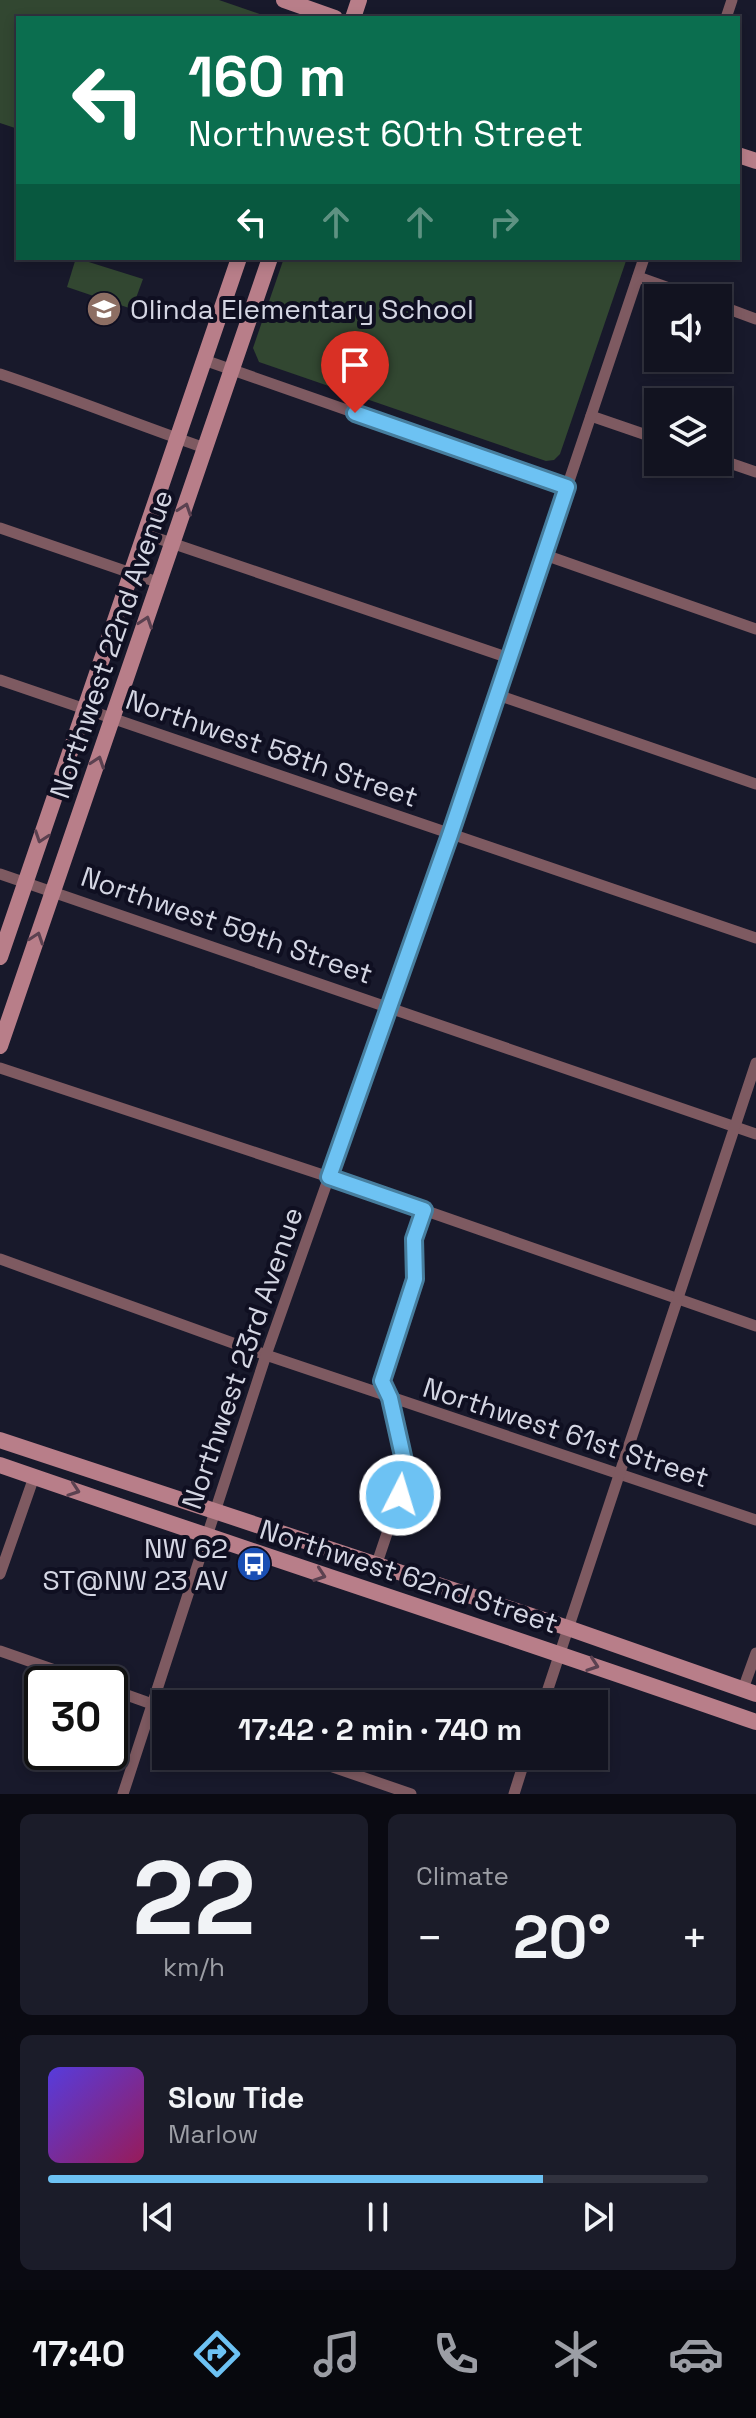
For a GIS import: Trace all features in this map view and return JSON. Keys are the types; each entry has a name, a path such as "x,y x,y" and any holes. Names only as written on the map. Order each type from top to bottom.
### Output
{"main road":[{"path":"284,0 327,12"},
{"name":"Northwest 22nd Avenue","path":"0,957 238,260"},
{"name":"Northwest 22nd Avenue","path":"0,1046 269,260"},
{"name":"Northwest 62nd Street","path":"0,1440 568,1628 750,1692"},
{"name":"Northwest 62nd Street","path":"0,1465 756,1722"}],"street":[{"name":"Northwest 23rd Avenue","path":"157,1690 266,1355 450,835 643,260"},
{"path":"638,277 658,284"},
{"path":"732,310 756,319"},
{"path":"204,360 567,487"},
{"path":"0,374 205,448"},
{"path":"591,416 644,434"},
{"path":"732,464 756,472"},
{"path":"0,528 160,583"},
{"path":"145,534 509,658"},
{"path":"545,555 756,629"},
{"name":"Northwest 58th Street","path":"0,680 756,938"},
{"path":"498,695 756,784"},
{"name":"Northwest 59th Street","path":"0,874 756,1134"},
{"path":"548,1690 756,1063"},
{"path":"0,1068 329,1177 756,1326"},
{"path":"376,1566 407,1474 390,1398 382,1381 415,1279 414,1239 424,1210"},
{"name":"Northwest 61st Street","path":"0,1259 390,1398 756,1520"},
{"path":"0,1574 34,1477"},
{"path":"0,1651 43,1666"},
{"path":"750,1692 756,1653"},
{"path":"128,1695 152,1704"},
{"name":"Northwest 23rd Avenue","path":"123,1794 152,1704"},
{"path":"342,1770 411,1794"},
{"path":"514,1794 522,1770"}],"green space":[{"path":"0,0 219,0 265,16 16,16 16,128 0,123"},
{"path":"75,260 143,279 132,309 67,287"},
{"path":"283,260 626,260 560,454 554,460 546,461 259,362 253,348"}],"place":[{"name":"Olinda Elementary School","path":"104,309"},
{"name":"NW 62 ST@NW 23 AV","path":"254,1564"}],"route":[{"path":"355,413 567,487 450,835 329,1177 424,1210 414,1239 415,1279 382,1381 390,1398 407,1474 400,1495"}]}
